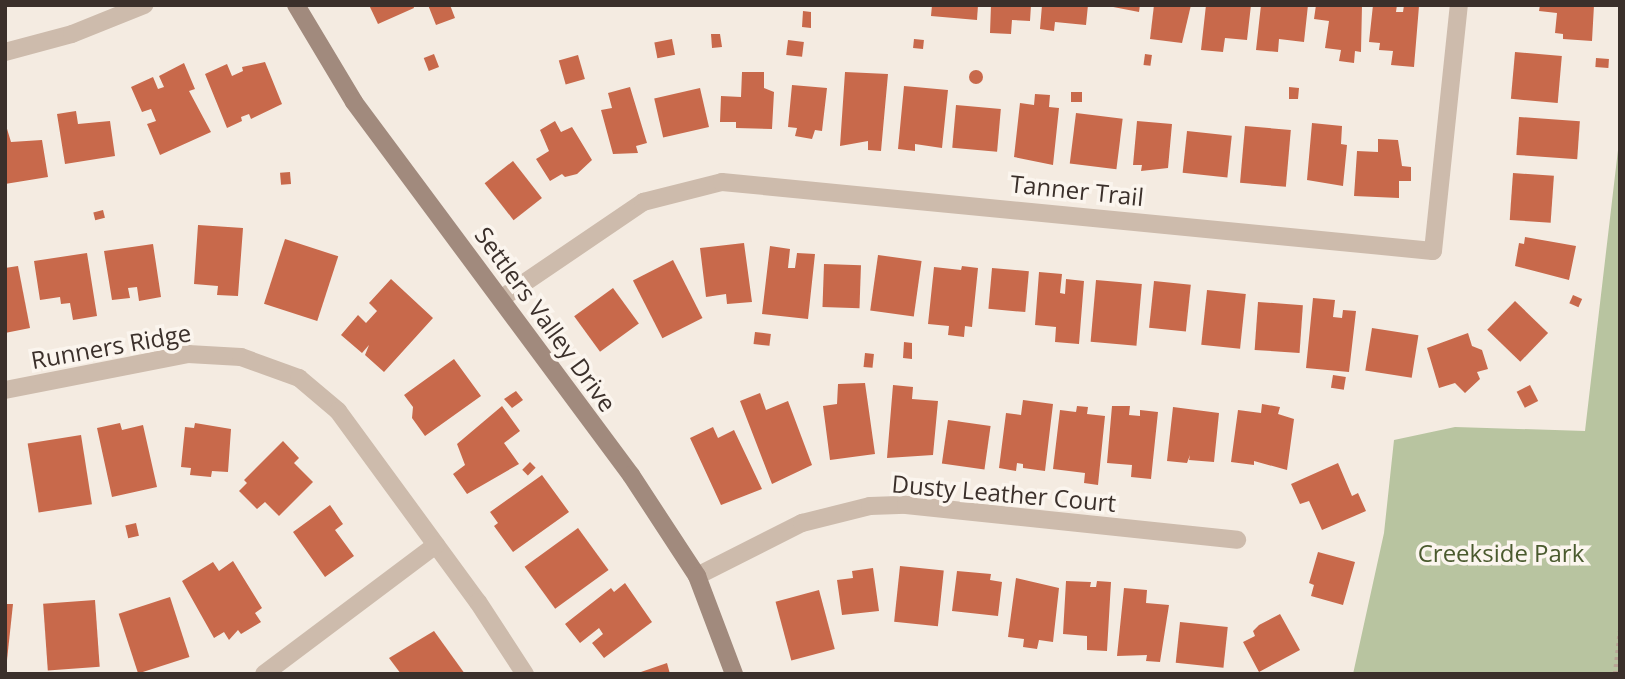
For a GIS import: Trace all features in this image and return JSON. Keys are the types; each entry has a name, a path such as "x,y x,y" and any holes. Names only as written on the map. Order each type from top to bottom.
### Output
{"street":[{"path":"5,52 72,34 144,5"},
{"name":"Settlers Valley Drive","path":"296,5 354,102 631,475 697,576 734,674"},
{"name":"Tanner Trail","path":"502,298 643,202 722,182 1433,251 1460,5"},
{"name":"Runners Ridge","path":"5,390 188,354 241,357 299,378 338,411 436,545 525,674"},
{"name":"Dusty Leather Court","path":"697,576 802,523 870,506 906,505 1237,540"},
{"path":"264,674 436,545"}],"path":[{"path":"1615,674 1620,631"}],"green space":[{"name":"Creekside Park","path":"1620,133 1620,674 1353,674 1384,533 1394,440 1455,427 1585,431"}],"building":[{"path":"369,5 413,5 414,8 378,24"},
{"path":"428,5 450,5 455,18 436,25"},
{"path":"932,5 978,5 977,20 931,16"},
{"path":"991,5 1031,5 1030,21 1012,20 1011,34 990,33"},
{"path":"1042,5 1088,5 1086,25 1055,22 1054,31 1040,29"},
{"path":"1103,5 1140,5 1139,12"},
{"path":"1154,5 1191,5 1182,43 1150,39"},
{"path":"1206,5 1251,5 1247,40 1225,38 1223,52 1201,50"},
{"path":"1261,5 1308,5 1304,42 1279,39 1278,52 1256,50"},
{"path":"1316,5 1362,5 1361,52 1355,51 1354,63 1339,61 1341,50 1325,48 1329,21 1314,19"},
{"path":"1373,5 1397,5 1396,12 1403,12 1404,5 1419,6 1414,67 1391,65 1393,51 1379,50 1380,43 1369,42"},
{"path":"1540,5 1594,5 1592,41 1563,39 1563,34 1555,33 1557,13 1539,11"},
{"path":"803,11 811,12 811,28 802,27"},
{"path":"711,34 720,34 722,47 712,48"},
{"path":"672,39 675,55 657,58 654,42"},
{"path":"914,39 924,40 923,49 913,48"},
{"path":"788,40 804,42 802,57 786,55"},
{"path":"1515,52 1562,56 1558,103 1511,99"},
{"path":"434,54 439,67 429,71 424,58"},
{"path":"1145,54 1152,55 1150,66 1143,65"},
{"path":"578,55 585,79 566,85 559,61"},
{"path":"1596,58 1609,59 1608,68 1595,67"},
{"path":"265,62 282,104 251,119 249,114 241,117 242,121 227,128 205,74 227,64 232,76 243,71 242,67"},
{"path":"184,63 195,89 189,91 211,132 160,155 147,124 156,121 151,109 142,112 131,87 153,77 158,89 164,87 159,76"},
{"path":"973,70 979,70 983,77 979,84 973,84 969,80 969,74"},
{"path":"742,72 764,72 764,88 774,92 772,129 736,128 736,122 720,122 721,96 741,97"},
{"path":"845,72 888,74 881,151 868,150 868,141 840,146"},
{"path":"792,85 827,88 822,131 815,130 812,139 795,136 797,128 788,127"},
{"path":"904,86 948,90 942,148 915,144 915,151 898,149"},
{"path":"630,87 647,143 636,146 638,153 613,154 601,110 612,108 608,93"},
{"path":"1289,87 1299,88 1298,99 1289,99"},
{"path":"700,88 709,127 663,138 654,99"},
{"path":"1071,92 1082,92 1082,102 1071,102"},
{"path":"1035,94 1050,95 1049,107 1059,108 1053,165 1014,157 1020,103 1034,105"},
{"path":"956,105 1001,109 997,152 952,148"},
{"path":"76,111 78,124 110,121 115,156 65,164 57,114"},
{"path":"1076,113 1123,119 1116,169 1070,164"},
{"path":"1519,117 1580,121 1577,159 1516,155"},
{"path":"555,121 561,132 572,127 592,160 577,174 565,177 562,174 550,181 536,159 549,151 540,130"},
{"path":"1137,121 1172,124 1168,168 1141,171 1142,165 1133,165"},
{"path":"5,122 11,142 42,140 48,177 5,184"},
{"path":"1312,123 1342,126 1341,144 1347,145 1343,186 1307,180"},
{"path":"1245,126 1291,130 1286,187 1240,183"},
{"path":"1187,131 1232,136 1227,177 1183,173"},
{"path":"1378,139 1398,140 1402,166 1411,167 1411,181 1399,181 1399,198 1354,196 1357,151 1378,152"},
{"path":"513,161 542,198 514,220 485,183"},
{"path":"290,172 291,184 281,185 280,173"},
{"path":"1513,173 1554,176 1551,223 1510,220"},
{"path":"103,210 105,218 95,220 93,212"},
{"path":"198,225 243,228 238,296 217,295 218,286 194,284"},
{"path":"1525,237 1576,246 1569,280 1515,266 1519,243 1524,244"},
{"path":"285,239 338,256 317,321 264,304"},
{"path":"744,243 752,302 727,304 726,294 706,297 700,248"},
{"path":"153,244 161,297 139,301 137,287 128,288 130,298 112,300 104,251"},
{"path":"770,246 790,249 788,268 795,268 797,253 815,254 808,319 762,314"},
{"path":"87,253 97,316 73,320 70,303 61,304 60,297 40,300 34,261"},
{"path":"878,255 922,261 914,317 870,310"},
{"path":"673,260 703,318 662,338 633,280"},
{"path":"824,264 861,265 859,308 822,307"},
{"path":"18,266 30,328 5,333 5,268"},
{"path":"962,266 978,268 972,327 965,326 964,337 948,335 949,326 928,324 934,267 961,270"},
{"path":"992,268 1029,271 1025,312 988,309"},
{"path":"1039,272 1062,274 1060,293 1065,294 1066,279 1084,281 1079,344 1055,342 1056,327 1035,325"},
{"path":"391,279 433,318 384,372 365,355 369,345 362,353 341,335 358,315 366,323 377,311 369,303"},
{"path":"1096,280 1142,284 1136,346 1091,342"},
{"path":"1154,281 1191,285 1186,332 1149,328"},
{"path":"613,288 639,324 600,352 574,316"},
{"path":"1207,290 1246,294 1240,349 1201,345"},
{"path":"1573,295 1582,299 1578,307 1569,303"},
{"path":"1313,298 1335,300 1333,317 1342,318 1343,310 1356,311 1349,372 1306,368"},
{"path":"1515,301 1548,333 1520,362 1487,330"},
{"path":"1258,302 1303,305 1300,353 1255,350"},
{"path":"1372,328 1418,335 1412,378 1365,370"},
{"path":"755,332 771,334 769,346 754,344"},
{"path":"1468,333 1472,346 1482,350 1488,369 1477,372 1480,379 1465,393 1455,383 1439,388 1427,348"},
{"path":"904,342 912,343 912,359 903,358"},
{"path":"865,353 874,354 872,368 864,367"},
{"path":"454,359 481,396 425,436 412,418 413,407 404,395"},
{"path":"1333,375 1346,377 1344,390 1331,388"},
{"path":"865,383 875,454 830,460 823,406 837,404 838,384"},
{"path":"893,385 913,387 912,399 938,401 933,455 887,458"},
{"path":"1530,385 1538,401 1525,408 1517,392"},
{"path":"516,391 523,400 512,408 504,399"},
{"path":"760,393 766,410 788,401 812,465 772,484 740,401"},
{"path":"1023,400 1053,404 1045,471 1023,468 1023,464 1017,463 1016,471 999,468 1006,413 1021,415"},
{"path":"1262,404 1280,407 1278,414 1294,419 1287,470 1254,461 1254,465 1231,462 1238,410 1261,413"},
{"path":"502,406 520,431 504,443 519,464 467,494 453,474 465,465 457,444"},
{"path":"1077,406 1088,407 1087,414 1105,416 1098,485 1084,483 1085,473 1053,469 1060,410 1076,412"},
{"path":"1112,406 1130,406 1129,415 1140,416 1140,410 1158,412 1151,479 1131,477 1132,465 1107,463"},
{"path":"1173,407 1219,413 1214,462 1189,460 1190,455 1187,463 1167,461"},
{"path":"948,420 991,426 984,470 942,464"},
{"path":"120,423 122,430 143,425 157,487 112,497 97,428"},
{"path":"195,423 231,429 228,472 212,471 211,477 190,475 191,468 181,467 185,427 194,428"},
{"path":"713,427 718,438 734,430 762,489 721,505 690,438"},
{"path":"81,435 92,504 39,513 28,443"},
{"path":"283,441 299,458 294,463 313,482 279,516 265,502 257,509 239,491 247,483 244,480"},
{"path":"530,462 536,468 528,475 522,470"},
{"path":"1338,463 1352,496 1358,493 1366,511 1322,530 1309,501 1300,504 1291,484"},
{"path":"542,475 569,512 513,552 494,526 498,523 490,512"},
{"path":"330,505 343,524 335,530 354,556 325,577 293,532"},
{"path":"136,523 139,536 128,538 125,525"},
{"path":"578,528 609,570 555,609 525,567"},
{"path":"1318,552 1355,562 1343,605 1311,596 1314,585 1309,583"},
{"path":"233,561 262,608 255,613 261,622 241,634 238,630 229,640 224,632 214,638 182,581 213,562 219,571"},
{"path":"900,566 944,571 938,626 894,622"},
{"path":"873,568 879,611 842,615 837,580 853,578 852,571"},
{"path":"957,571 991,574 990,580 1002,582 998,616 952,611"},
{"path":"1016,578 1059,588 1053,642 1039,640 1037,649 1023,647 1024,639 1008,637"},
{"path":"1066,581 1091,582 1090,587 1096,587 1097,581 1111,582 1107,651 1087,650 1087,636 1063,634"},
{"path":"625,583 652,622 604,658 592,643 603,634 599,628 580,643 565,624 611,588 614,592"},
{"path":"1124,588 1147,590 1146,603 1169,605 1160,662 1146,661 1147,655 1117,656"},
{"path":"819,590 835,649 791,661 776,602"},
{"path":"170,597 189,657 138,674 119,614"},
{"path":"95,600 100,667 48,670 43,604"},
{"path":"5,604 13,604 7,660 5,660"},
{"path":"1280,614 1300,650 1259,672 1243,642 1255,636 1253,631 1259,625"},
{"path":"1180,622 1228,627 1223,668 1176,663"},
{"path":"434,631 465,674 401,674 389,658"},
{"path":"667,663 670,674 638,673"}]}
